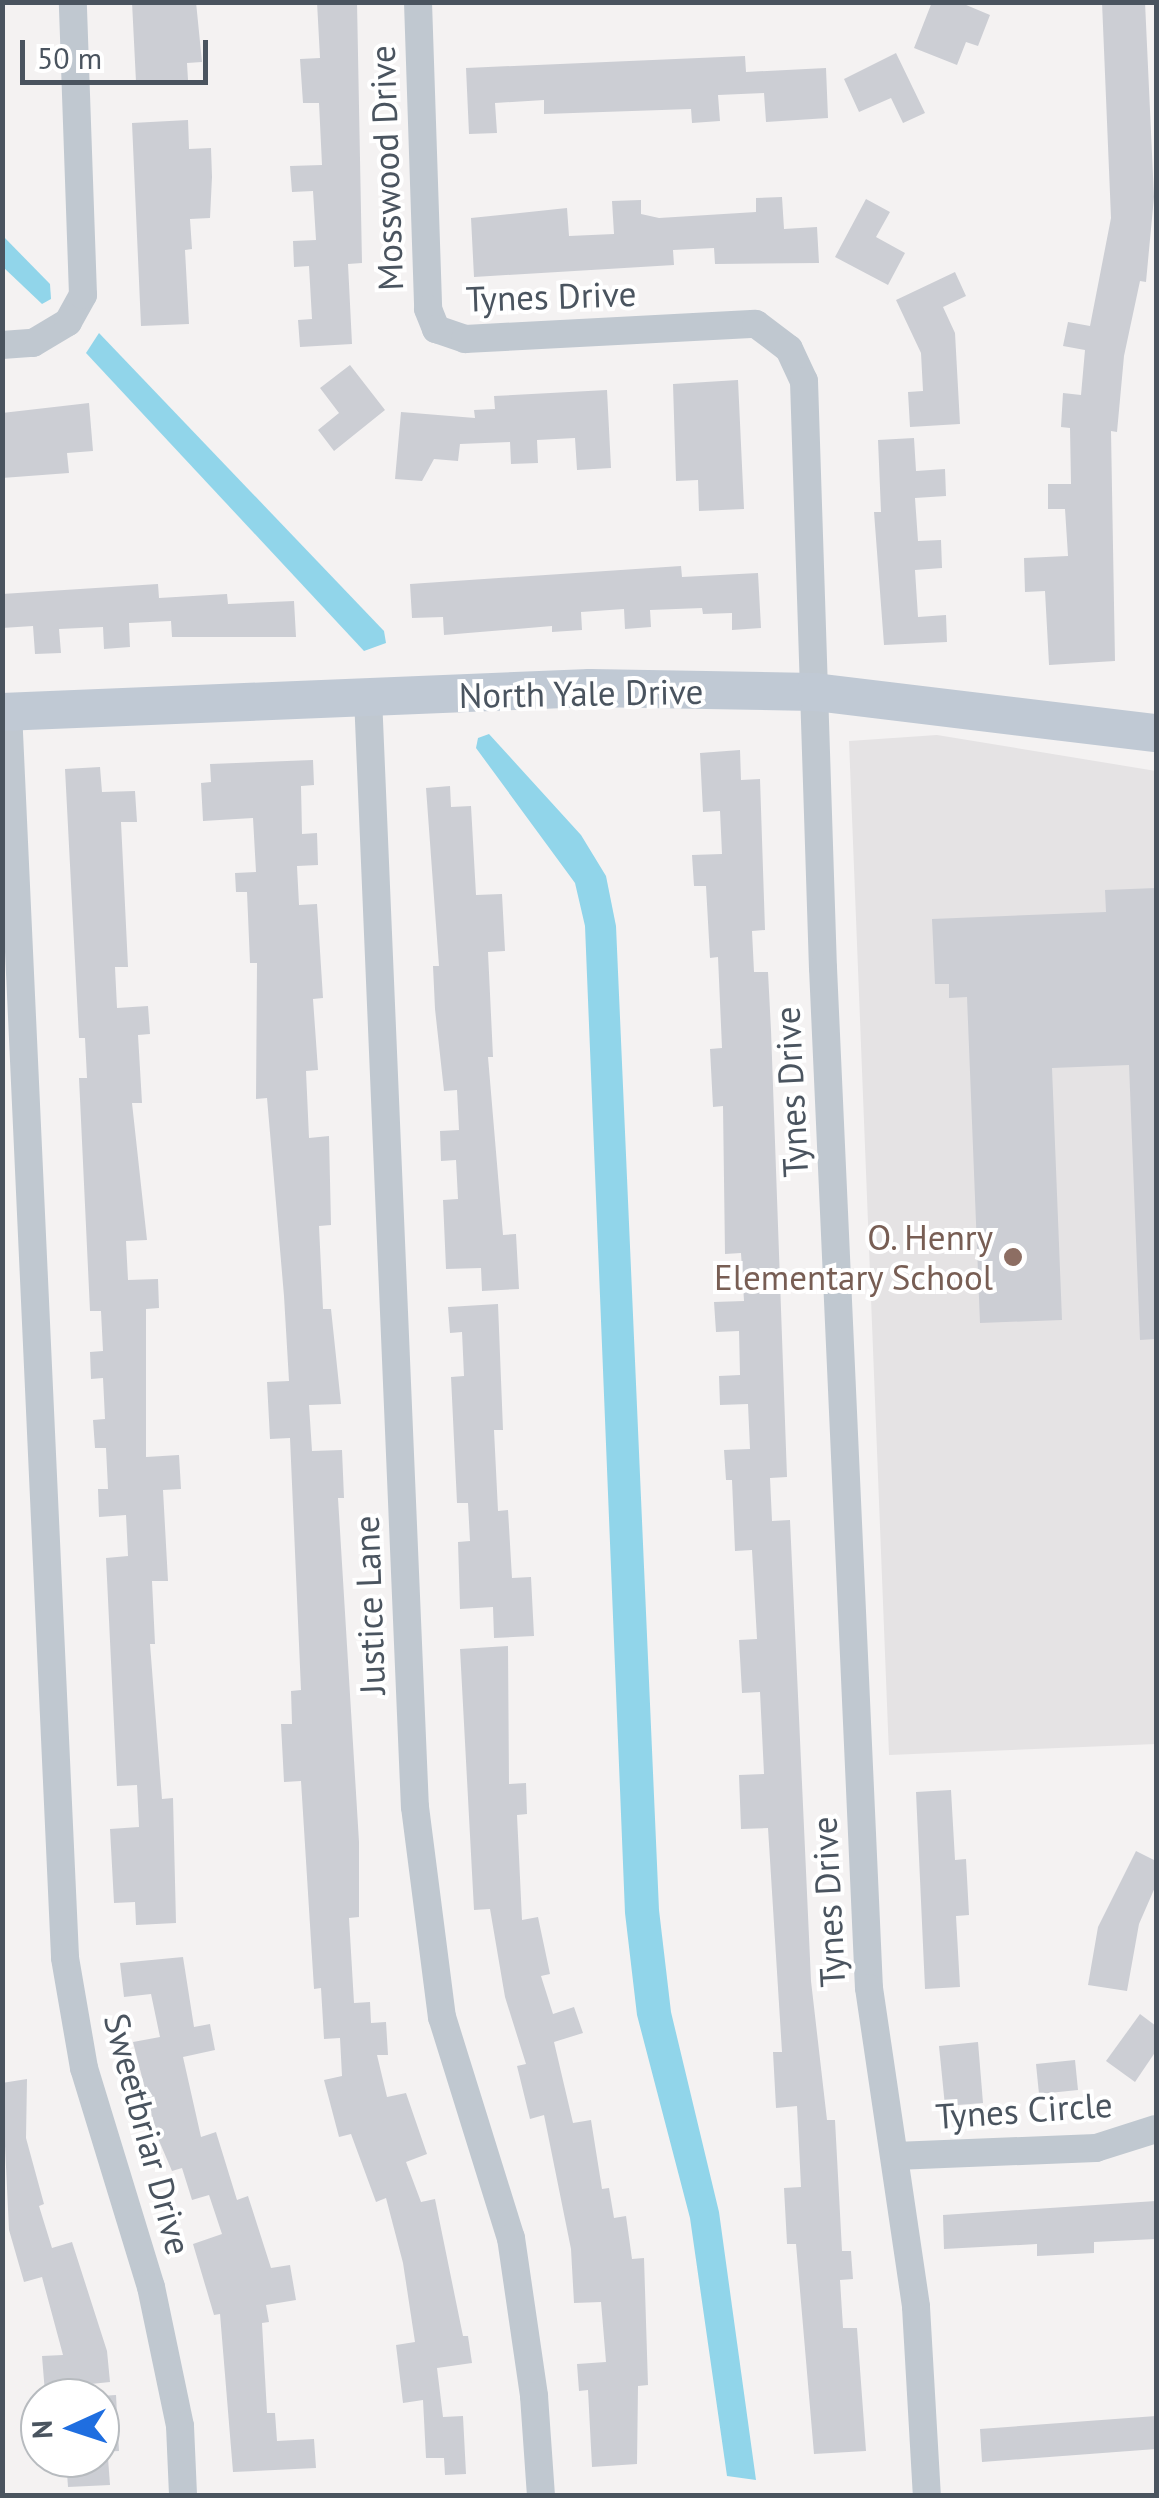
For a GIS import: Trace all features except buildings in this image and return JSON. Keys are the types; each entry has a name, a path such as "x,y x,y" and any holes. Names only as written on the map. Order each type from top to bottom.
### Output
{"street":[{"path":"2,345 33,343 68,322 84,295 72,2"},
{"name":"Mosswood Drive","path":"418,2 428,309 436,329"},
{"name":"Tynes Drive","path":"436,329 465,339 756,324 789,349 804,382 869,1988 918,2332 927,2496"},
{"name":"North Yale Drive","path":"6,711 590,688 816,692 1156,734"},
{"name":"Justice Lane","path":"368,698 416,1826 442,2017 511,2238 534,2396 541,2496"},
{"name":"Sweetbriar Drive","path":"6,711 65,1958 84,2068 151,2287 180,2426 183,2496"},
{"name":"Tynes Circle","path":"895,2156 1096,2148 1156,2130"}],"shaded area":[{"name":"O. Henry Elementary School","path":"937,735 1156,771 1156,1744 889,1755 849,741"}],"water":[{"path":"2,235 50,284 51,299 42,304 3,267"},
{"path":"99,333 384,631 386,643 364,651 86,353"},
{"path":"489,734 581,835 606,876 616,926 659,1910 671,2012 719,2212 756,2480 727,2476 690,2218 637,2015 625,1913 585,926 575,883 476,748 478,738"}],"place":[{"name":"O. Henry Elementary School","path":"1013,1257"}]}
